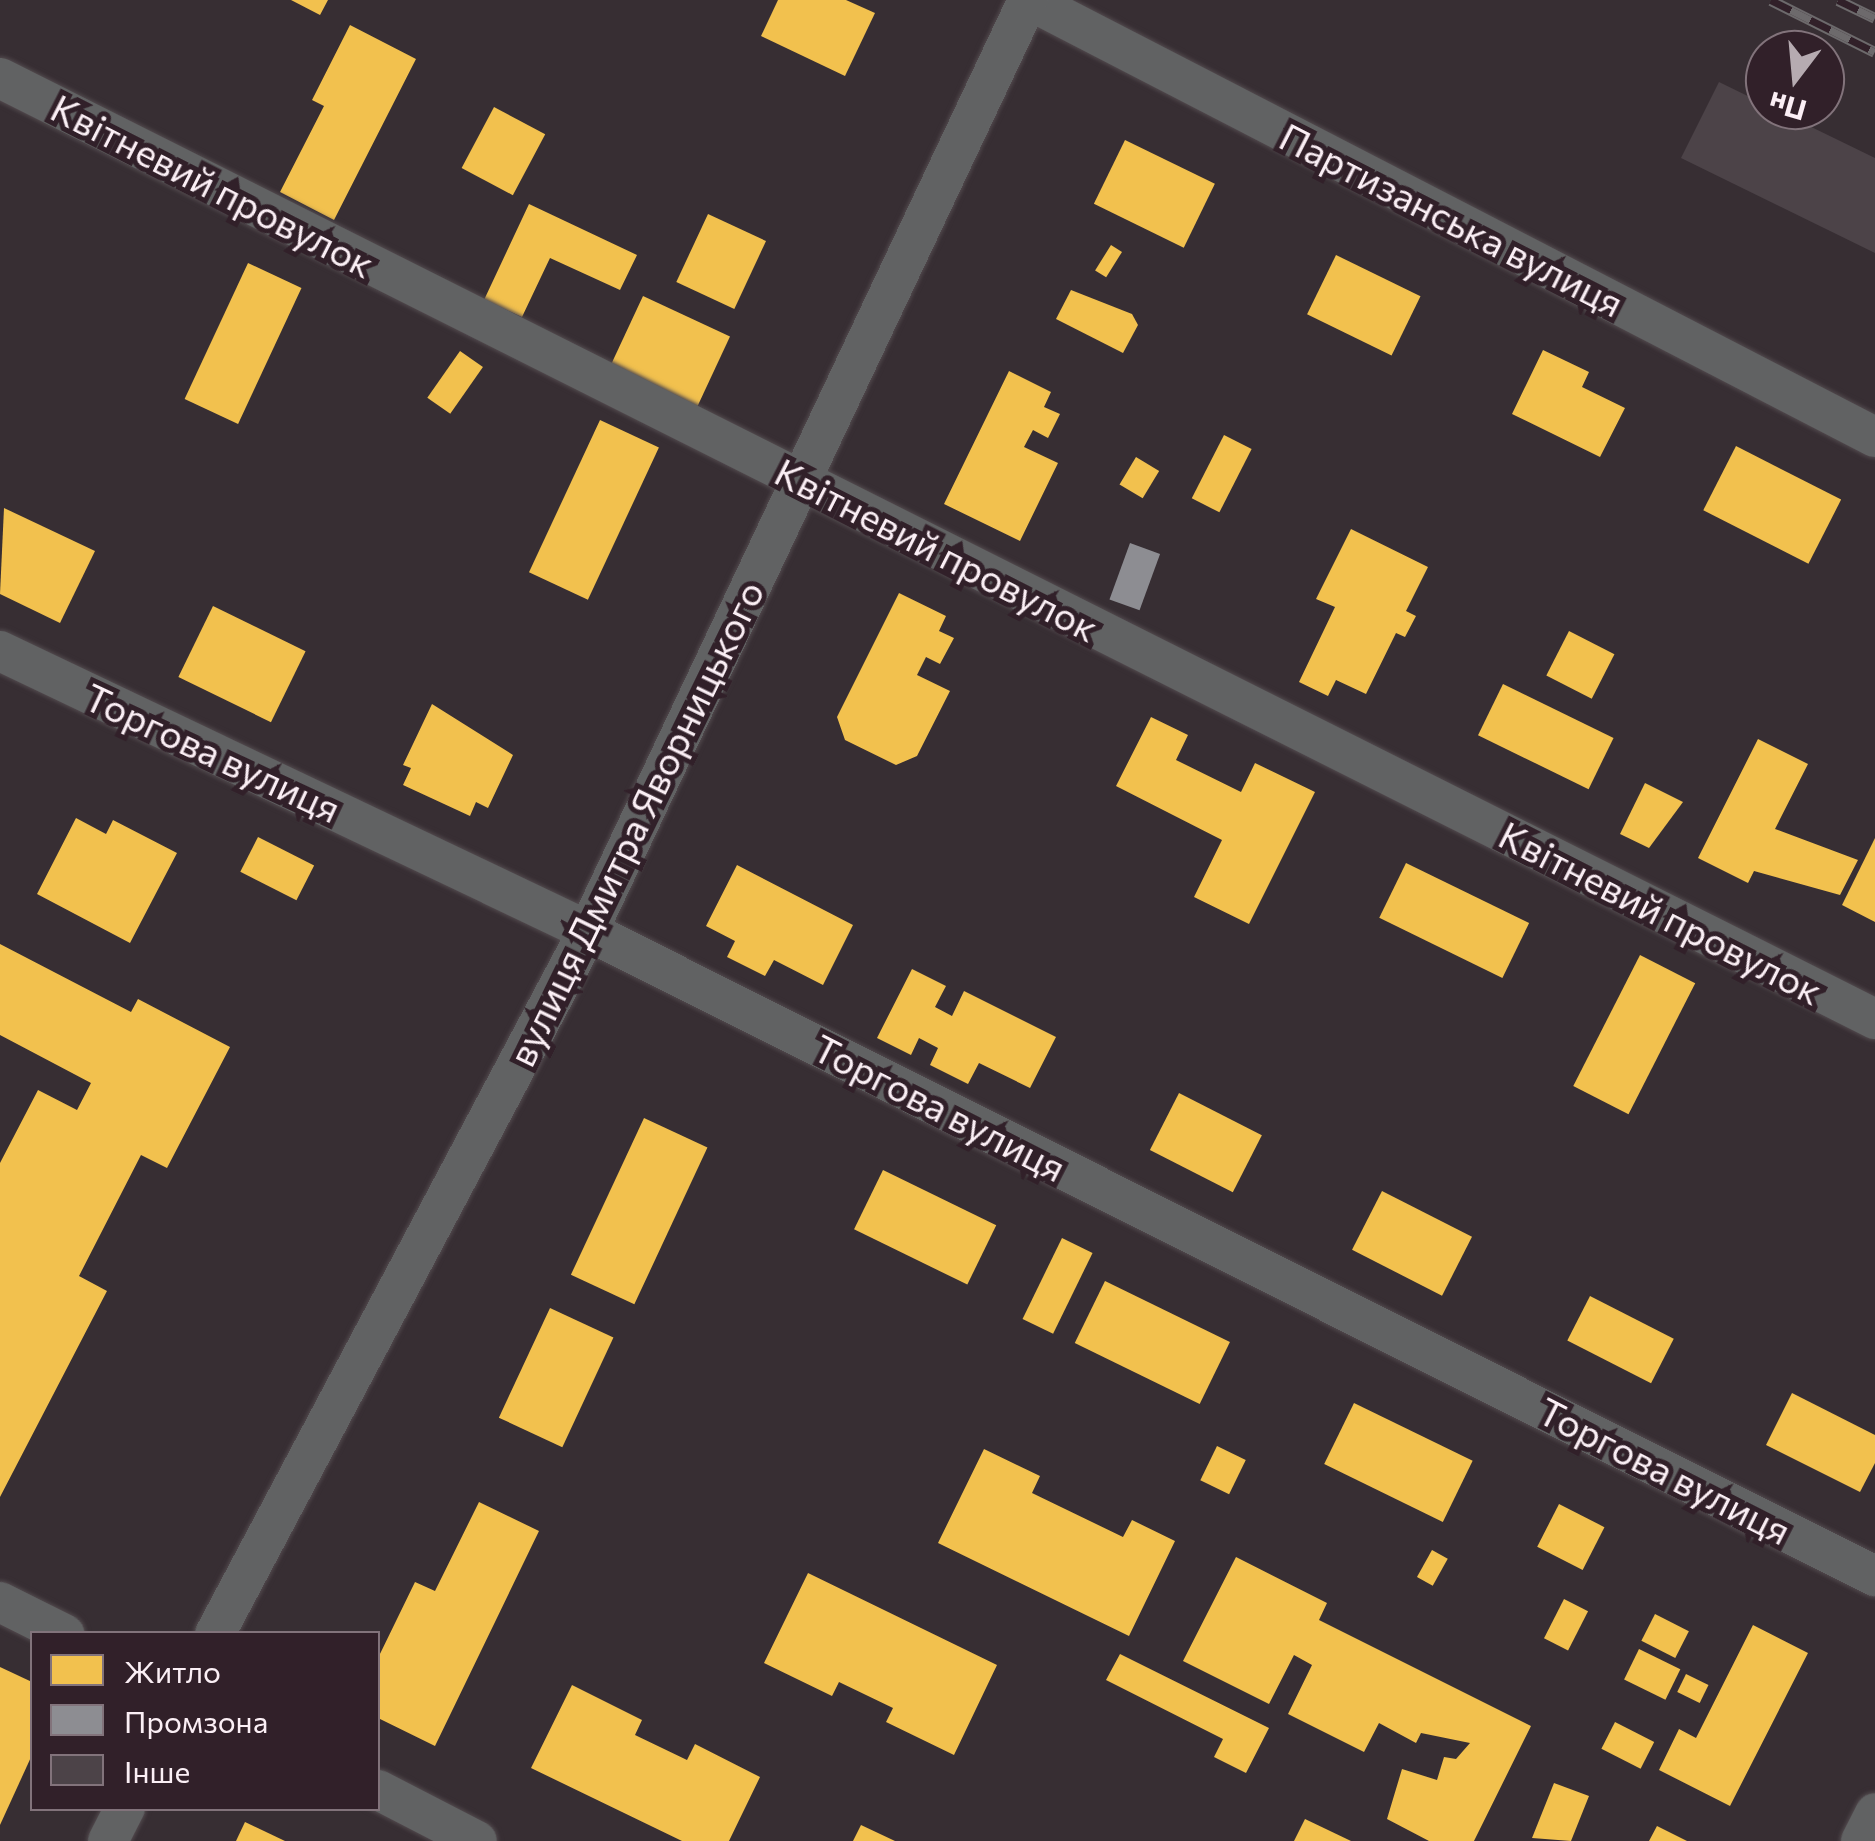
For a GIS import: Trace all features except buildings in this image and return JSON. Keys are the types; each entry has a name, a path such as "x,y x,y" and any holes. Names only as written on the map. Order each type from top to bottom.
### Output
{"street":[{"name":"Партизанська вулиця","path":"1028,0 1875,437"},
{"name":"вулиця Дмитра Яворницького","path":"218,1631 588,931 1028,0"},
{"name":"Квітневий провулок","path":"0,78 1875,1019"},
{"name":"Торгова вулиця","path":"0,651 588,931 1875,1576"},
{"path":"0,1602 58,1631"},
{"path":"380,1791 477,1841"},
{"path":"108,1841 123,1811"},
{"path":"1862,1841 1875,1813"}],"railway":[{"path":"1771,0 1875,52"},
{"path":"1838,0 1875,18"}]}
